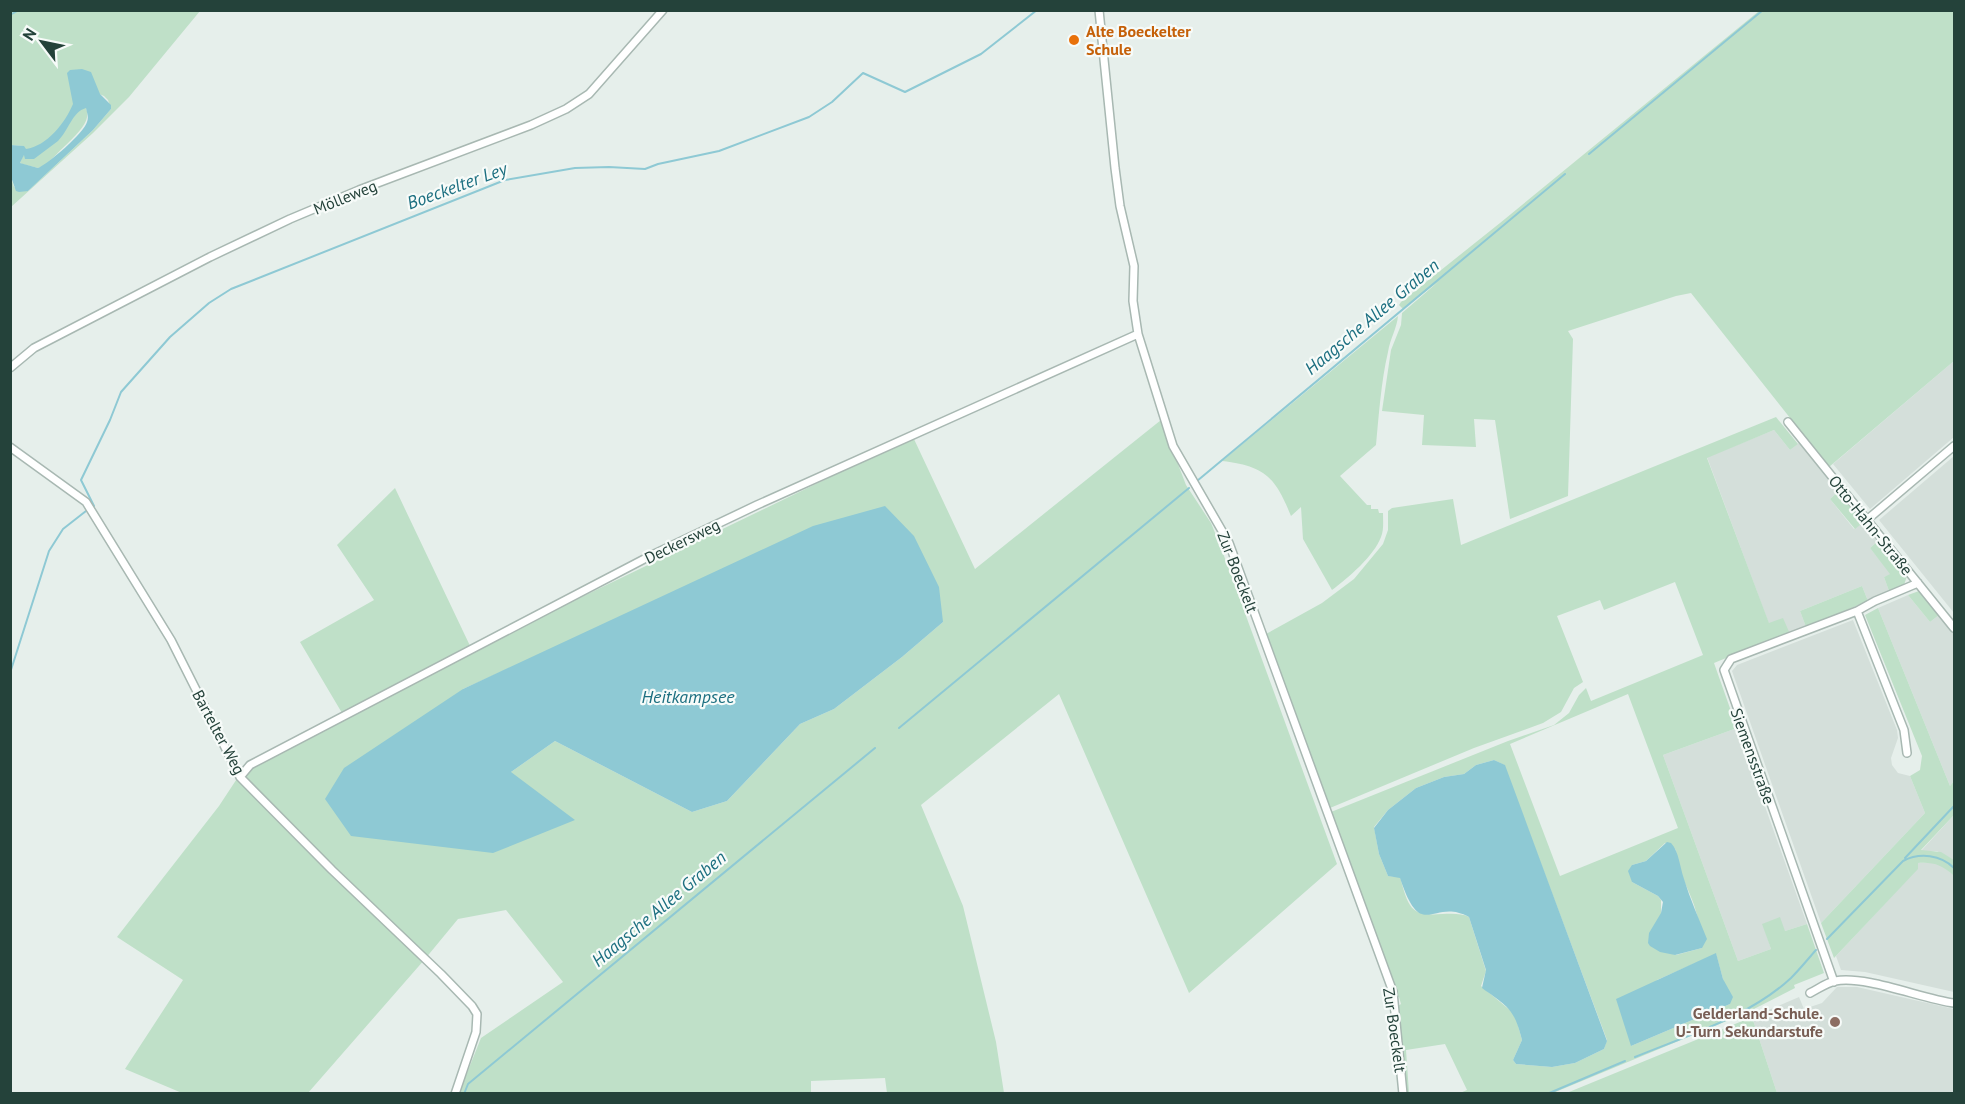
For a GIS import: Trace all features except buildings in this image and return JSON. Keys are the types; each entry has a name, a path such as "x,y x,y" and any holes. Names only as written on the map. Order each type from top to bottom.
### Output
{"street":[{"name":"Mölleweg","path":"10,368 34,348 210,256 359,190 531,125 566,109 589,93 663,10"},
{"name":"Zur Boeckelt","path":"1099,10 1120,206 1134,267 1133,301 1138,334 1173,446 1229,543 1393,992 1403,1094"},
{"name":"Deckersweg","path":"240,777 250,765 650,556 757,505 1138,334"},
{"name":"Otto-Hahn-Straße","path":"1788,422 1954,628"},
{"path":"1868,519 1954,446"},
{"name":"Bartelter Weg","path":"10,447 86,502 171,640 240,777 472,1006 477,1014 476,1032 455,1094"},
{"name":"Siemensstraße","path":"1834,982 1724,670 1731,659 1857,611 1918,583"},
{"path":"1857,611 1904,730 1907,753"},
{"path":"1810,993 1843,980 1954,1003"}],"shaded area":[{"path":"1954,361 1954,437 1870,509 1833,464"},
{"path":"1774,430 1790,450 1799,443 1839,491 1830,499 1854,529 1864,522 1878,541 1870,548 1891,574 1884,577 1889,591 1868,601 1862,586 1800,611 1806,627 1790,634 1769,624 1707,457"},
{"path":"1954,456 1954,613 1879,520"},
{"path":"1908,595 1930,622 1939,615 1954,634 1954,781 1950,786 1878,608"},
{"path":"1853,620 1897,730 1898,738 1891,758 1892,765 1898,773 1910,776 1925,813 1821,923 1732,671 1737,665"},
{"path":"1737,728 1807,924 1785,931 1763,924 1771,949 1738,961 1663,755"},
{"path":"1954,815 1954,860 1937,851 1921,851"},
{"path":"1917,863 1942,865 1954,876 1954,992 1865,972 1841,970 1836,956 1917,869"},
{"path":"1837,987 1857,987 1954,1009 1954,1093 1777,1093 1752,1017 1799,997 1804,1009 1822,1003"}],"green space":[{"path":"11,11 200,11 129,97 11,207 11,177 14,187 28,191 93,130 111,109 104,96 71,82 86,109 86,122 75,136 42,167 20,163 24,154 23,146 11,145"},
{"path":"1759,11 1954,11 1954,361 1829,467 1691,293 1568,331 1573,339 1568,496 1510,519 1495,420 1474,419 1476,447 1422,445 1424,415 1382,411 1391,350 1401,325 1402,313 1438,282 1403,309 1399,305"},
{"path":"1398,316 1389,347 1380,398 1376,445 1340,476 1367,505 1371,505 1371,509 1378,509 1379,513 1383,513 1382,534 1367,559 1332,590 1303,539 1301,507 1291,516 1280,492 1267,476 1249,466 1222,461"},
{"path":"1776,417 1798,444 1790,450 1774,430 1707,458 1769,623 1783,618 1790,634 1714,663 1737,728 1663,755 1738,961 1771,949 1762,924 1780,917 1785,931 1807,924 1824,973 1794,985 1795,988 1746,1013 1553,1093 1460,1093 1467,1090 1445,1044 1406,1050 1409,1093 1406,1093 1398,1006 1401,1004 1399,997 1396,997 1331,812 1508,741 1554,725 1569,713 1579,695 1586,688 1591,701 1703,655 1675,582 1604,610 1600,600 1557,616 1583,682 1574,688 1561,712 1543,723 1474,748 1330,808 1266,634 1322,603 1354,579 1383,544 1388,530 1388,511 1392,508 1453,499 1461,545","holes":["1628,694 1678,828 1560,876 1510,744","1494,760 1504,765 1607,1040 1604,1049 1575,1063 1552,1067 1516,1064 1513,1060 1522,1040 1516,1018 1481,986 1486,971 1469,917 1421,913 1415,910 1407,899 1400,877 1388,876 1379,854 1374,827 1388,810 1416,788 1444,777 1464,774 1476,765","1665,843 1676,850 1679,867 1697,915 1702,948 1676,955 1667,952 1661,900 1658,896 1632,882 1632,865 1646,861","1716,954 1730,1004 1631,1046 1657,980"]},
{"path":"1161,420 1186,485 1211,523 1220,545 1337,864 1189,993 1059,694 921,805 963,906 996,1042 1004,1093 887,1093 885,1078 811,1081 811,1094 459,1093 481,1038 563,982 506,910 458,919 308,1093 182,1093 125,1069 183,980 117,937 219,806 244,768 342,713 300,642 374,600 337,545 395,488 472,650 913,437 975,569","holes":["620,618 943,622 834,709 800,724 727,801 692,812 555,741 511,772 463,689"]},
{"path":"1839,491 1864,522 1855,529 1830,499"},
{"path":"1878,541 1907,576 1904,585 1889,591 1884,577 1890,574 1870,548"},
{"path":"1862,586 1868,601 1806,627 1800,611"},
{"path":"1919,591 1939,615 1930,622 1908,595"},
{"path":"1878,608 1950,786 1954,781 1954,815 1921,850 1941,852 1954,860 1954,876 1938,865 1918,863 1918,869 1834,958 1821,923 1925,813 1910,776 1920,770 1922,756 1865,615"},
{"path":"1752,1017 1777,1093 1566,1093 1569,1092"}],"water":[{"path":"82,69 91,72 100,94 111,105 111,109 93,130 28,191 16,191 11,177 11,145 24,146 26,149 34,147 60,126 73,104 67,73 70,70","holes":["86,108 88,118 84,127 57,155 38,168 20,163 24,155 25,159 34,159 58,141 77,113"]},
{"name":"Heitkampsee","path":"885,506 914,536 939,587 943,622 834,709 800,724 727,801 692,812 555,741 511,772 575,820 493,853 351,836 325,799 344,768 463,689 813,526"},
{"path":"1494,760 1505,765 1607,1041 1604,1049 1575,1063 1552,1067 1516,1064 1513,1060 1522,1040 1519,1029 1509,1009 1482,988 1486,970 1469,917 1456,912 1422,914 1415,909 1408,898 1400,878 1388,876 1379,854 1374,828 1388,810 1416,788 1444,777 1464,774 1476,765"},
{"path":"1667,842 1671,843 1676,850 1689,894 1707,939 1702,948 1675,955 1660,952 1648,943 1649,933 1661,913 1663,902 1658,896 1632,882 1628,871 1632,865 1646,861"},
{"path":"1716,953 1723,979 1733,997 1730,1004 1631,1046 1616,999"}],"waterway":[{"path":"10,15 19,10"},
{"name":"Boeckelter Ley","path":"94,506 81,480 121,392 170,337 209,303 231,289 505,180 575,168 645,169 719,151 809,117 832,102 863,73 905,92 981,54 1037,10"},
{"name":"Haagsche Allee Graben","path":"1589,154 1763,10"},
{"name":"Haagsche Allee Graben","path":"1197,481 1565,174"},
{"name":"Haagsche Allee Graben","path":"899,728 1189,488"},
{"name":"Boeckelter Ley","path":"10,673 49,551 63,529 86,511"},
{"name":"Haagsche Allee Graben","path":"464,1094 468,1084 875,748"},
{"path":"1905,858 1954,806"},
{"path":"1827,939 1903,861 1916,856 1930,856 1943,860 1954,868"},
{"path":"1635,1057 1717,1024 1756,1004 1791,978 1816,950"},
{"path":"1547,1094 1625,1061"}],"place":[{"name":"Alte Boeckelter Schule","path":"1074,40"},
{"name":"Gelderland-Schule. U-Turn Sekundarstufe","path":"1835,1022"}]}
